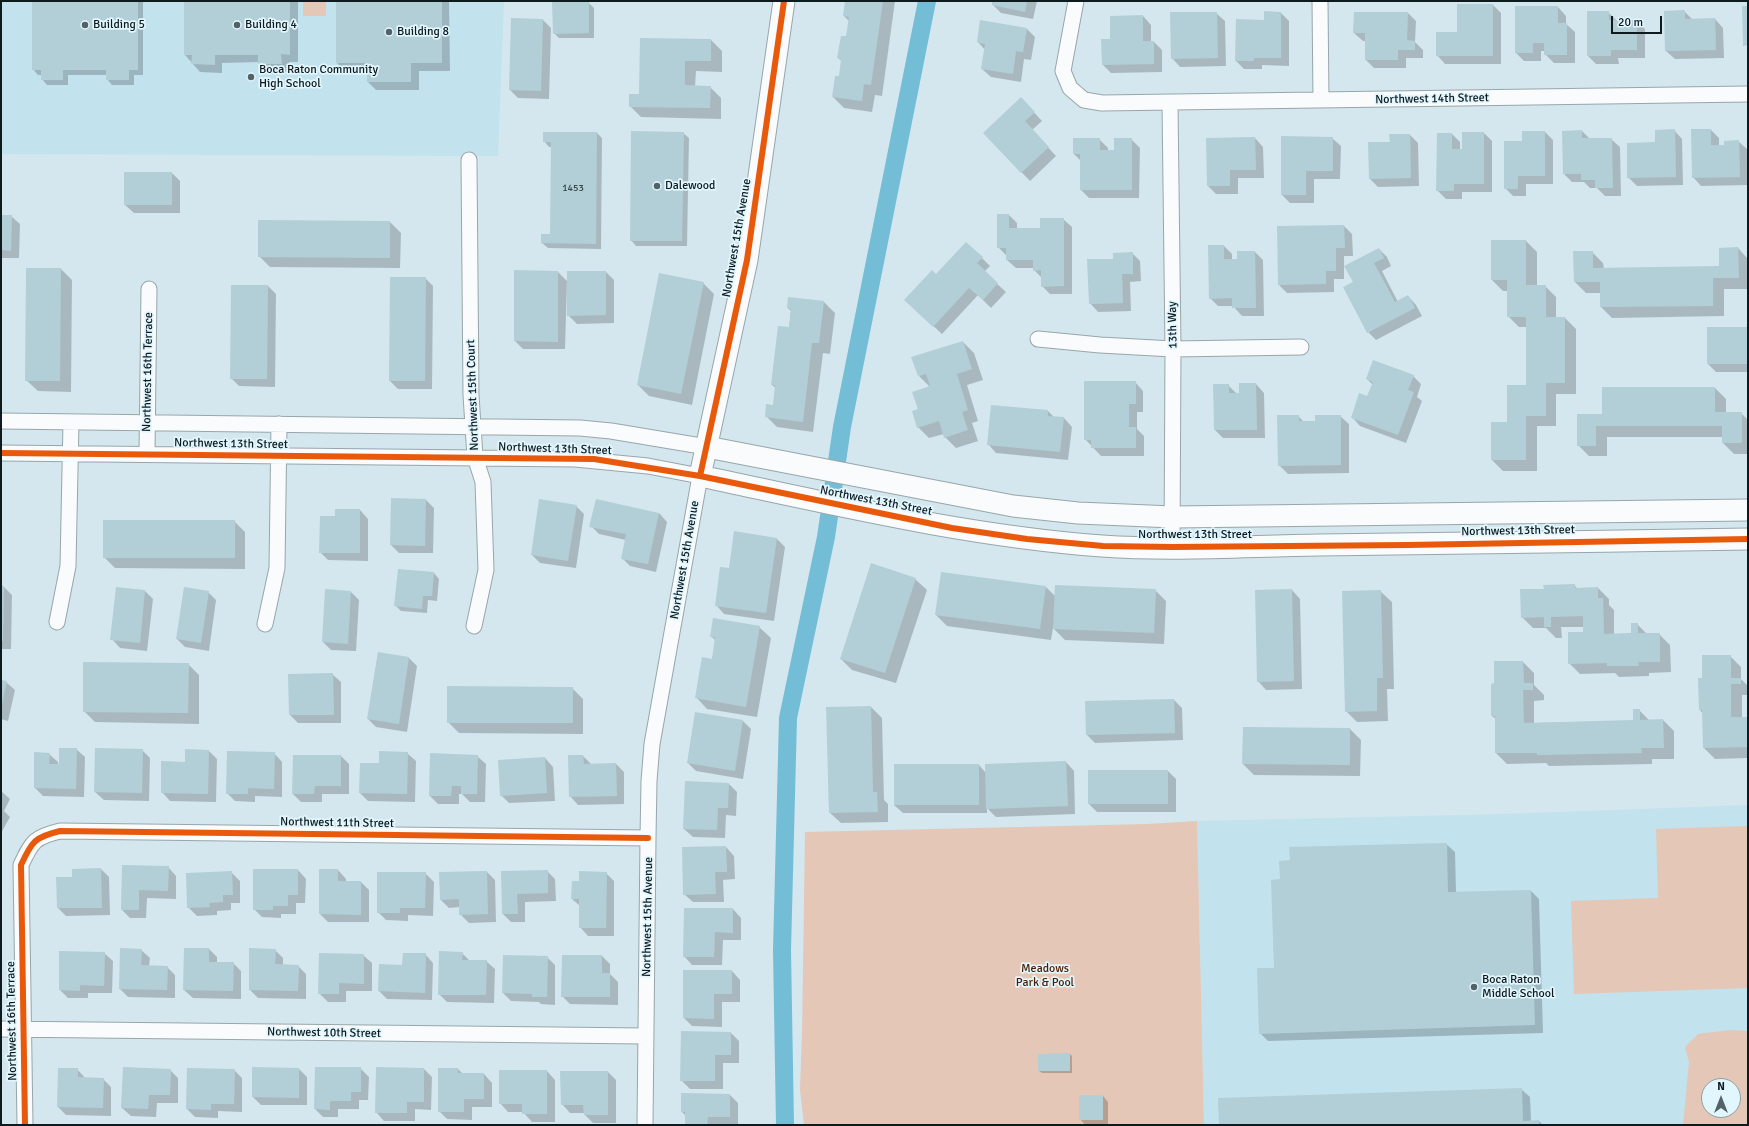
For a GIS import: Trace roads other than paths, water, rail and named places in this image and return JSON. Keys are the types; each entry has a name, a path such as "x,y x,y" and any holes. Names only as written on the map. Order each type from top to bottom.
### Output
{"street":[{"name":"Northwest 15th Avenue","path":"646,1125 648,838 649,781 652,744 700,476 747,260 784,1"},
{"name":"Northwest 14th Street","path":"1076,1 1063,71 1070,88 1084,100 1102,103 1748,94"},
{"path":"1320,1 1321,100"},
{"name":"13th Way","path":"1170,103 1174,348 1172,547"},
{"name":"Northwest 15th Court","path":"469,160 471,395 475,457 483,482 486,570 474,626"},
{"name":"Northwest 16th Terrace","path":"147,454 149,289"},
{"path":"1038,339 1100,345 1174,348 1301,347"},
{"name":"Northwest 13th Street","path":"1,421 473,426 611,430 707,446 1013,506 1078,512 1173,517 1748,510"},
{"path":"57,622 68,566 71,422"},
{"path":"266,624 277,568 279,424"},
{"name":"Northwest 13th Street","path":"1,453 594,459 700,476 952,528 1027,539 1103,546 1172,547 1748,539"},
{"name":"Northwest 11th Street","path":"30,847 42,836 60,832 648,838"},
{"name":"Northwest 16th Terrace","path":"25,1125 21,865 30,847"},
{"name":"Northwest 10th Street","path":"1,1029 646,1036"}],"waterway":[{"path":"785,1125 782,950 788,718 826,537 842,427 927,1"}],"place":[{"name":"Building 5","path":"85,25"},
{"name":"Building 4","path":"237,25"},
{"name":"Building 8","path":"389,32"},
{"name":"Boca Raton Community High School","path":"251,77"},
{"name":"Dalewood","path":"657,186"},
{"name":"Boca Raton Middle School","path":"1474,987"}],"park label":[{"name":"Meadows Park & Pool","path":"1045,976"}]}
